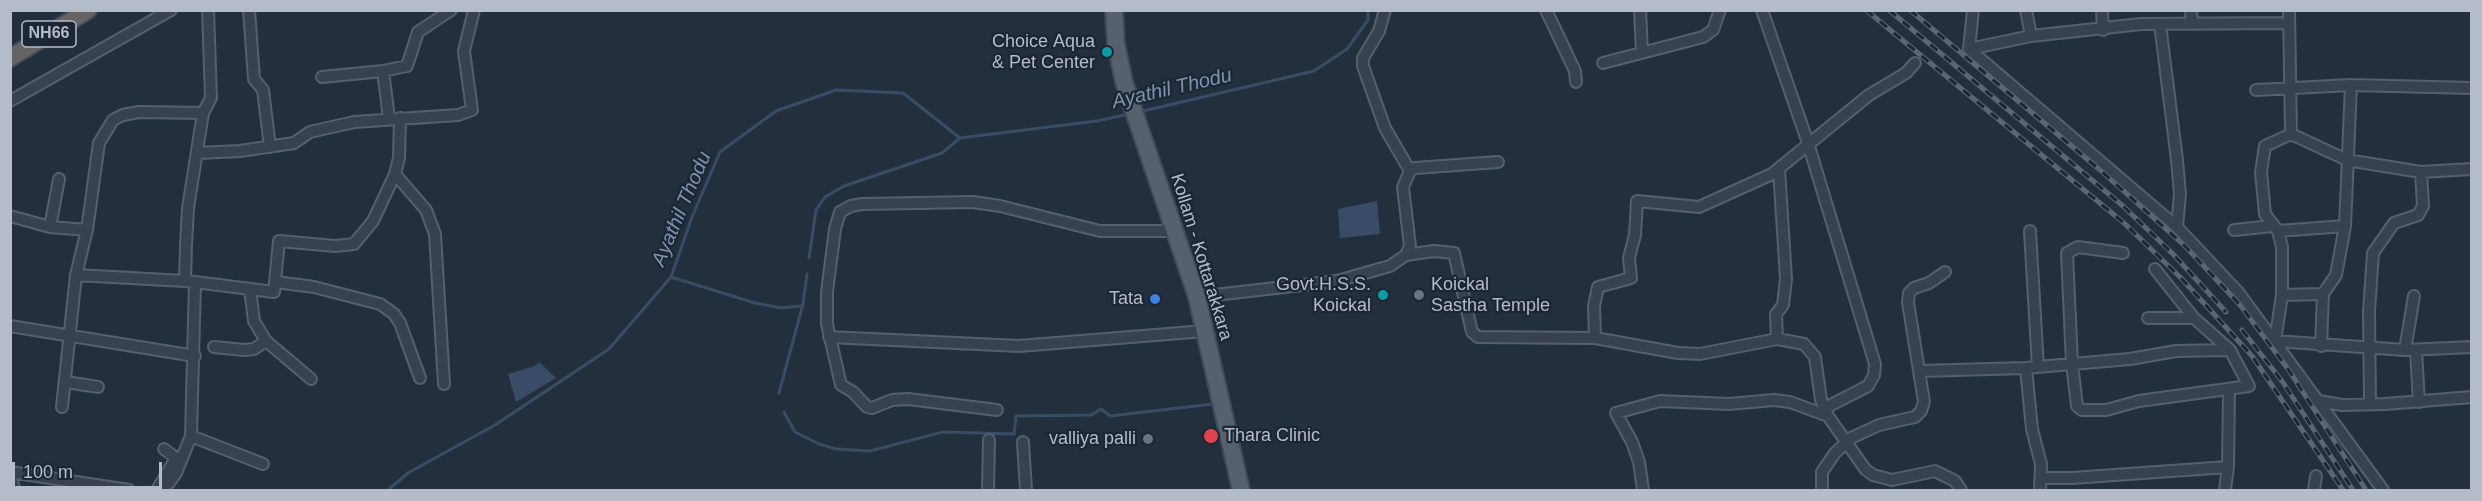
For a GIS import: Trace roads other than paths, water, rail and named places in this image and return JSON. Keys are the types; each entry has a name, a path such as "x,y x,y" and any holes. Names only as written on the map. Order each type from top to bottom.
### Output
{"highway":[{"name":"NH66","path":"10,58 88,10"}],"main road":[{"name":"Kollam - Kottarakkara","path":"1114,10 1116,44 1124,82 1197,297 1241,490"}],"street":[{"path":"10,101 171,10"},
{"path":"157,490 169,483 176,473 191,436 195,356 188,208 203,113 211,98 208,10"},
{"path":"249,10 254,79 263,90 270,147"},
{"path":"322,77 383,71 407,66 417,32 451,10"},
{"path":"198,153 270,147 294,143 310,132 395,118 458,115 472,110 464,51 474,10"},
{"path":"1386,10 1384,20 1363,58 1363,66 1384,128 1410,171"},
{"path":"1546,10 1575,71 1576,81"},
{"path":"1640,10 1642,53"},
{"path":"1603,63 1703,37 1713,30 1719,10"},
{"path":"1643,490 1639,462 1632,442 1616,413 1660,401 1730,404 1774,400 1826,412 1868,386 1875,375 1875,364 1808,143 1762,10"},
{"path":"1969,49 1973,10"},
{"path":"2026,10 2031,36"},
{"path":"2102,10 2103,30"},
{"path":"2191,10 2192,23"},
{"path":"2289,10 2287,23 2291,134"},
{"path":"1969,49 2031,36 2160,24 2287,23"},
{"path":"2160,24 2180,194 2177,227"},
{"path":"1969,49 2177,227 2238,292 2383,490"},
{"path":"1595,338 1594,306 1599,287 1631,278 1629,258 1635,236 1637,201 1699,207 1779,169 1869,95 1906,74 1915,63"},
{"path":"76,275 190,281 272,292 275,290 279,241 335,246 354,244 373,221 395,174 399,158 395,118 383,71"},
{"path":"2321,345 2323,294 2336,275 2345,226 2351,85"},
{"path":"2256,90 2351,85 2472,88"},
{"path":"62,407 76,275 87,230 99,143 113,120 123,115 139,112 203,113"},
{"path":"2275,341 2282,295 2282,247 2276,229 2265,214 2261,160 2265,146 2291,134 2347,160 2421,172 2472,169"},
{"path":"1406,255 1410,246 1403,187 1410,171 1415,168 1498,162"},
{"path":"1777,339 1776,314 1783,305 1786,279 1779,169"},
{"path":"2370,404 2369,310 2373,253 2394,223 2418,215 2423,206 2421,172"},
{"path":"395,174 426,210 432,222 444,384"},
{"path":"50,227 59,178"},
{"path":"997,410 908,399 892,400 872,408 867,407 853,392 841,385 829,337 827,292 835,229 840,212 851,206 889,202 973,202 1000,206 1100,231 1173,231"},
{"path":"10,216 50,227 87,230"},
{"path":"2234,230 2345,226"},
{"path":"2030,231 2038,367"},
{"path":"2123,253 2078,248 2067,253 2072,363 2077,406 2087,412 2150,400 2229,391 2249,386 2230,350 2194,318 2155,269"},
{"path":"1197,297 1337,280 1376,271 1406,255 1434,250 1454,253 1474,336 1595,338 1678,353 1700,354 1777,339 1804,344 1812,350 1826,412 1846,443 1873,475 1892,480 1935,471 1955,481 1961,490"},
{"path":"1822,490 1822,472 1846,443 1879,425 1915,417 1922,411 1924,402 1909,321 1909,294 1914,288 1929,283 1945,272"},
{"path":"276,282 314,287 380,304 394,314 400,323 420,378"},
{"path":"250,289 254,321 266,341 310,379"},
{"path":"2282,295 2323,294"},
{"path":"2414,296 2411,350 2419,402"},
{"path":"2148,318 2194,318"},
{"path":"10,326 195,356"},
{"path":"829,337 1019,346 1205,331"},
{"path":"214,347 254,349 266,341"},
{"path":"2275,341 2371,349 2472,347"},
{"path":"1919,371 2026,368 2130,359 2176,351 2230,350"},
{"path":"2026,368 2032,429 2043,478 2040,490"},
{"path":"66,382 98,387"},
{"path":"2225,490 2228,467 2229,391"},
{"path":"2319,401 2342,405 2472,397"},
{"path":"191,436 263,464"},
{"path":"988,490 989,440"},
{"path":"1023,442 1026,490"},
{"path":"157,490 176,458 164,449"},
{"path":"2043,478 2228,467"},
{"path":"15,490 10,474 129,490"},
{"path":"2314,490 2316,476"}],"water":[{"path":"1377,201 1380,234 1340,238 1338,209"},
{"path":"539,362 556,378 516,402 508,374 535,366"}],"waterway":[{"name":"Ayathil Thodu","path":"1139,112 1314,71 1347,49 1368,20 1368,10"},
{"name":"Ayathil Thodu","path":"388,490 408,473 495,425 609,349 671,277 692,217 720,152 776,111 836,90 903,93 960,138 1097,121 1129,114"},
{"path":"809,258 816,210 825,197 844,186 942,153 960,138"},
{"path":"779,393 803,304 807,274"},
{"path":"671,277 755,303 781,308 802,306"},
{"path":"784,412 795,432 819,444 836,449 870,451 943,432 1014,434 1016,416 1091,415 1101,409 1110,416 1213,404"}],"railway":[{"path":"1866,10 2124,223 2181,278 2252,356 2343,490"},
{"path":"1889,10 2123,206 2173,254 2226,312"},
{"path":"1910,10 2100,170 2186,247 2240,305 2288,369 2366,490"},
{"path":"2242,330 2282,381 2353,490"}],"place":[{"name":"Choice Aqua & Pet Center","path":"1107,52"},
{"name":"Govt.H.S.S. Koickal","path":"1383,295"},
{"name":"Koickal Sastha Temple","path":"1419,295"},
{"name":"Tata","path":"1155,299"},
{"name":"Thara Clinic","path":"1211,436"},
{"name":"valliya palli","path":"1148,439"}]}
